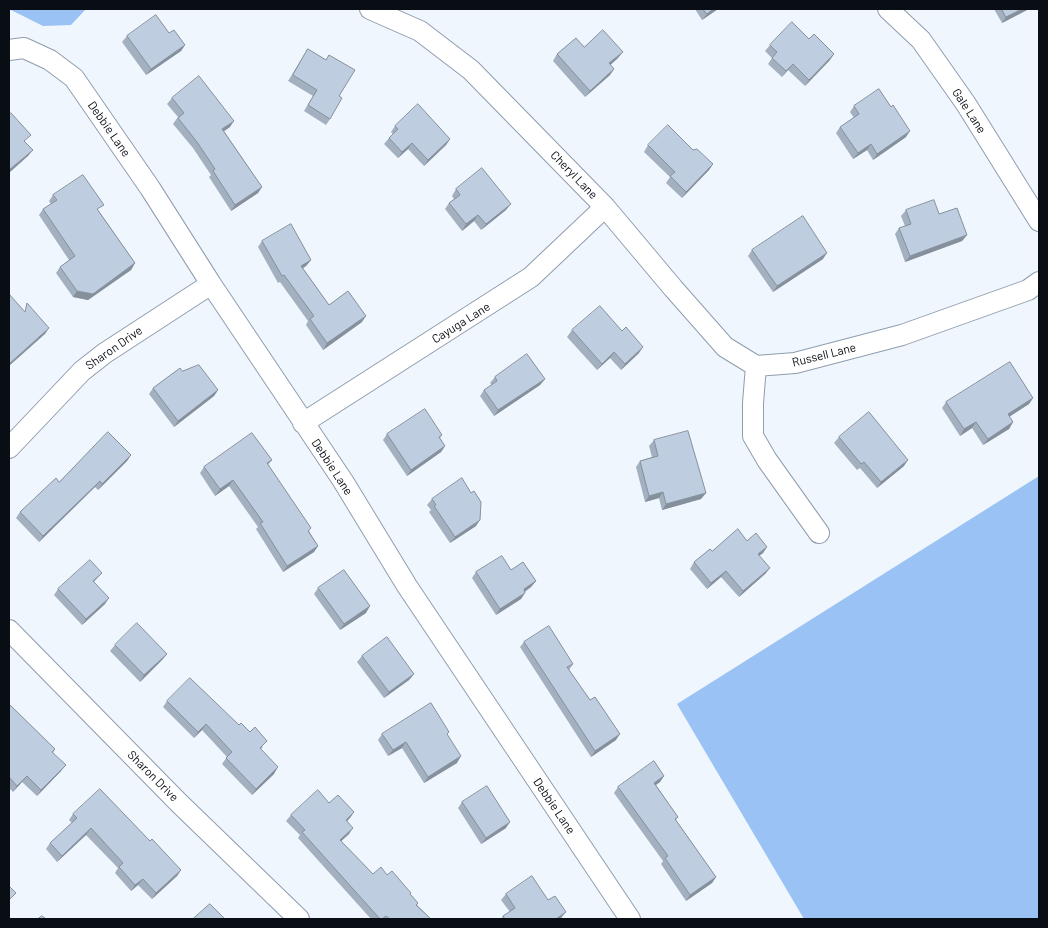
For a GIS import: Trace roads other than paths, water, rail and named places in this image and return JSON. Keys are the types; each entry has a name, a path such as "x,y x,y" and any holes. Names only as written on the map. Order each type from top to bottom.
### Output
{"street":[{"name":"Cheryl Lane","path":"370,9 420,31 471,70 605,207 725,346 756,366"},
{"name":"Gale Lane","path":"888,9 921,40 966,104 1039,221"},
{"name":"Debbie Lane","path":"9,50 24,48 50,60 74,78 150,188 211,284 343,482 407,586 630,919"},
{"name":"Cayuga Lane","path":"303,423 531,277 605,207"},
{"name":"Russell Lane","path":"756,366 795,364 902,335 1028,290 1039,282"},
{"name":"Sharon Drive","path":"9,448 82,371 105,353 211,284"},
{"path":"756,366 753,436 767,460 819,533"},
{"name":"Sharon Drive","path":"9,630 299,919"}]}
